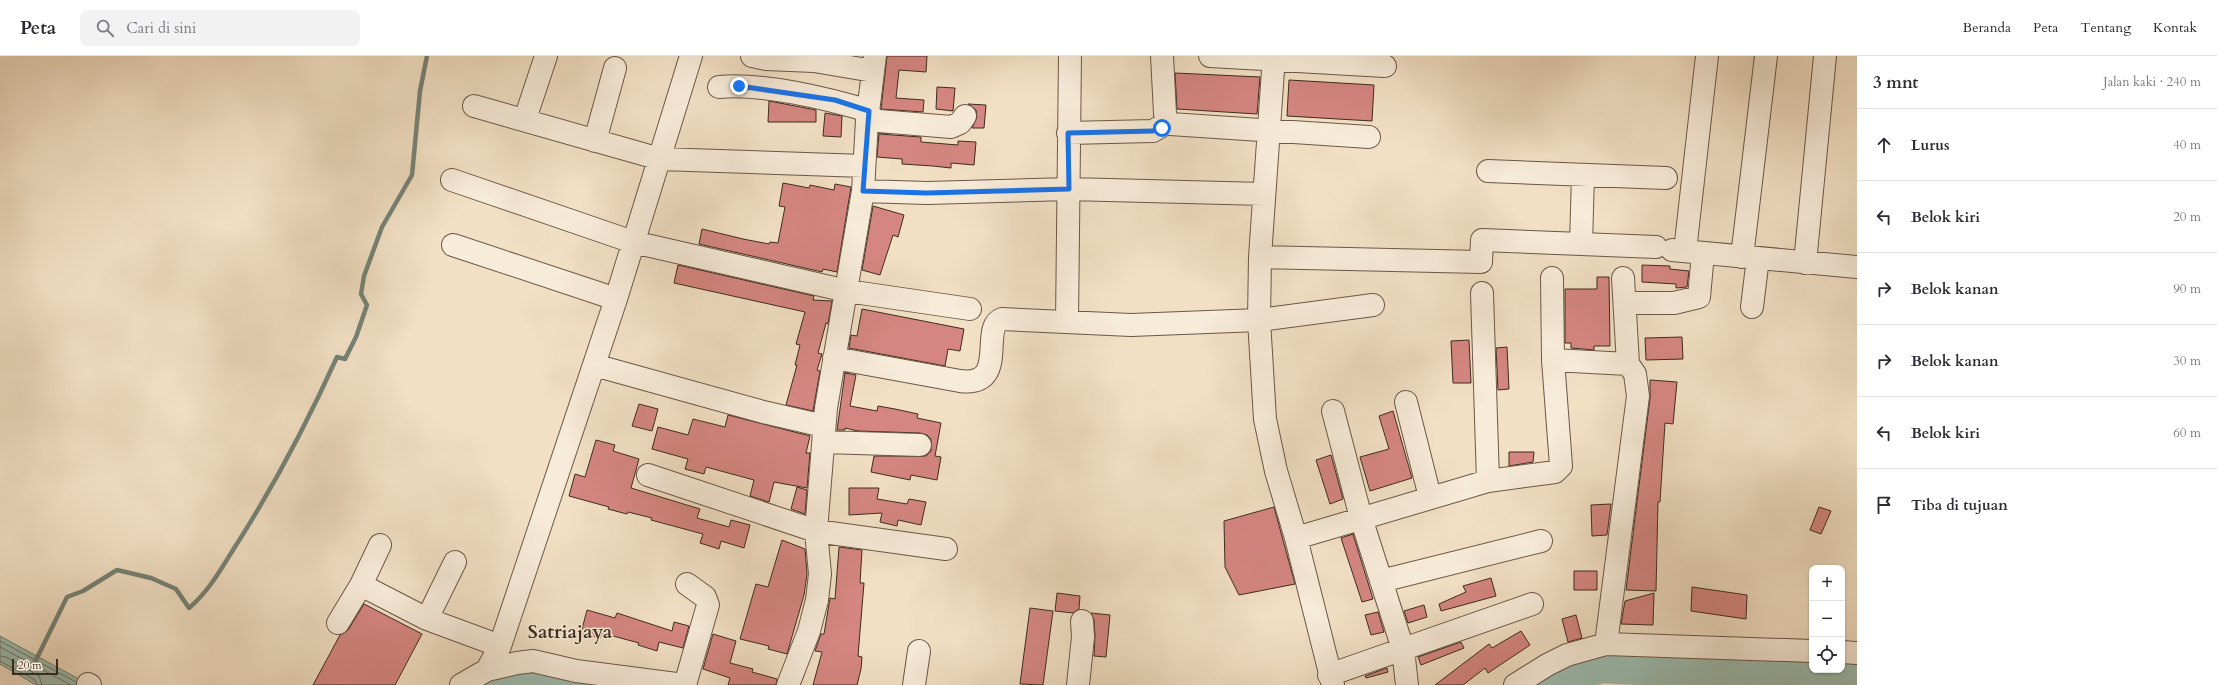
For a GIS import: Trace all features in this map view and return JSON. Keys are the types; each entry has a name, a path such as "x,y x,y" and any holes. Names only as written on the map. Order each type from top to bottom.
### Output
{"street":[{"path":"525,119 546,56"},
{"path":"752,56 766,60 874,64 868,116 863,191 847,291 834,358 824,434 816,531 820,574 817,600 808,631 788,685"},
{"path":"1067,322 1070,56"},
{"path":"1162,56 1168,122"},
{"path":"1210,56 1273,58 1385,66"},
{"path":"1625,303 1674,303 1699,297 1679,250 1707,56"},
{"path":"1752,307 1750,258 1766,56"},
{"path":"1805,263 1825,56"},
{"path":"487,670 500,646 616,299 660,159 687,57"},
{"path":"1273,58 1260,257 1259,320 1265,419 1276,471 1296,538 1331,680 1403,648 1532,604"},
{"path":"595,140 615,68"},
{"path":"719,87 739,86 835,100 868,116 950,127 960,123 965,116"},
{"path":"474,106 525,119 660,159 864,166"},
{"path":"1068,133 1153,131 1168,122 1177,125 1268,132 1369,137"},
{"path":"1488,172 1666,178"},
{"path":"1581,244 1584,175"},
{"path":"452,180 633,242 847,291 970,309"},
{"path":"863,191 927,193 1069,189 1264,194"},
{"path":"1260,257 1481,262 1482,240 1679,250 1750,258 1857,267"},
{"path":"453,245 616,299"},
{"path":"1296,538 1488,481 1555,472 1560,468 1562,462 1553,360 1552,278"},
{"path":"1606,644 1638,396 1635,374 1628,364 1623,278"},
{"path":"1482,293 1488,481"},
{"path":"834,358 960,381 974,382 979,380 987,373 996,325 1000,320 1008,318 1131,325 1259,320 1373,305"},
{"path":"1553,360 1628,364"},
{"path":"594,366 763,412 824,434 920,445"},
{"path":"1406,402 1430,497"},
{"path":"1333,411 1361,518 1403,648 1407,685"},
{"path":"648,475 816,531 946,549"},
{"path":"1381,580 1541,541"},
{"path":"338,623 361,585 380,546"},
{"path":"427,619 455,562"},
{"path":"461,685 487,670 517,663 534,661 575,678 684,685 708,605 705,597 687,584"},
{"path":"361,585 427,619 500,646"},
{"path":"1078,685 1082,621"},
{"path":"1515,685 1547,665 1567,655 1606,644 1809,651"},
{"path":"914,685 919,651"},
{"path":"1845,652 1857,653"}],"green space":[{"path":"1809,651 1809,673 1845,673 1845,652 1857,653 1857,675 1653,672 1602,669 1545,685 1515,685 1567,655"}],"water":[{"path":"0,636 90,685 36,685 0,664"}],"building":[{"path":"887,56 927,56 926,72 899,70 896,98 924,100 923,112 881,109"},
{"path":"1175,73 1260,77 1257,114 1177,109"},
{"path":"1289,80 1374,85 1372,121 1287,116"},
{"path":"937,87 955,88 953,111 936,109"},
{"path":"769,101 816,110 816,122 768,122"},
{"path":"968,104 986,105 984,128 972,128 977,117 976,110"},
{"path":"825,113 842,116 841,137 823,136"},
{"path":"879,134 921,137 921,142 958,145 958,141 976,142 974,165 951,163 951,168 902,164 902,159 877,157"},
{"path":"783,183 809,188 810,185 834,190 835,184 851,187 837,272 823,269 822,272 699,244 702,229 769,244 770,242 778,243 785,207 779,206"},
{"path":"873,206 904,215 898,237 893,235 880,275 862,270"},
{"path":"678,265 814,296 813,300 832,301 828,324 826,323 818,353 822,354 817,370 820,371 813,411 786,405 797,365 795,365 800,345 796,344 805,312 674,283"},
{"path":"1642,265 1670,266 1670,269 1689,271 1687,287 1676,288 1676,284 1642,282"},
{"path":"1597,277 1609,277 1610,346 1594,346 1594,350 1571,348 1571,343 1565,343 1565,289 1597,289"},
{"path":"862,309 964,329 960,351 948,349 945,366 849,348 851,335 857,336"},
{"path":"1682,337 1683,359 1646,360 1645,338"},
{"path":"1469,340 1471,383 1453,383 1451,341"},
{"path":"1507,347 1509,389 1498,390 1496,348"},
{"path":"845,373 856,375 850,406 877,411 878,406 895,409 918,414 917,418 941,423 935,456 941,457 937,480 911,475 910,480 871,472 874,456 926,456 931,451 931,439 927,435 920,433 858,431 845,428 845,430 837,430"},
{"path":"1650,380 1677,382 1673,424 1665,423 1660,502 1658,502 1656,591 1626,590 1650,398"},
{"path":"639,404 658,409 652,431 632,426"},
{"path":"1393,411 1412,478 1370,491 1360,457 1389,449 1379,416"},
{"path":"728,415 810,436 806,453 810,453 807,488 774,482 769,502 750,496 754,480 706,467 704,474 685,469 688,459 652,449 658,427 688,435 693,419 725,427"},
{"path":"596,440 615,445 613,451 639,459 631,488 700,509 697,518 729,527 731,520 750,525 744,548 721,541 719,549 700,543 703,534 651,520 652,518 608,509 609,507 569,496 575,474 585,477"},
{"path":"1509,452 1534,452 1533,462 1509,466"},
{"path":"1331,455 1343,499 1330,504 1316,460"},
{"path":"797,487 807,490 805,514 791,509"},
{"path":"849,488 879,488 877,499 907,504 909,499 926,502 921,525 898,520 897,526 880,522 882,513 849,515"},
{"path":"1611,504 1607,535 1592,536 1591,505"},
{"path":"1274,507 1295,584 1239,595 1225,567 1224,521"},
{"path":"1819,507 1831,511 1821,534 1810,530"},
{"path":"1353,534 1373,599 1362,602 1341,538"},
{"path":"782,540 805,549 807,574 804,595 787,654 768,649 769,646 740,639 756,584 768,587"},
{"path":"839,547 862,550 860,583 864,583 858,656 862,657 861,669 857,685 813,685 822,652 815,651 821,634 824,634 830,598 835,599"},
{"path":"1574,571 1597,571 1597,590 1574,590"},
{"path":"1491,578 1496,596 1441,611 1439,604 1466,592 1463,586"},
{"path":"1692,587 1747,595 1746,619 1691,611"},
{"path":"1057,593 1080,596 1079,609 1073,613 1055,611"},
{"path":"1654,593 1653,625 1621,624 1625,601"},
{"path":"364,604 422,634 395,685 313,685 340,635 348,630"},
{"path":"1424,605 1427,617 1408,623 1404,611"},
{"path":"1030,608 1053,611 1043,685 1020,684"},
{"path":"587,610 615,618 617,613 672,631 674,622 689,626 683,648 659,642 657,651 638,645 639,643 602,633 600,638 581,633"},
{"path":"1378,612 1384,632 1371,635 1365,615"},
{"path":"1091,613 1110,615 1106,657 1094,656 1094,620"},
{"path":"1576,615 1582,638 1568,642 1562,619"},
{"path":"1521,631 1530,645 1488,673 1485,668 1463,685 1435,685 1489,644 1492,648"},
{"path":"713,634 736,641 730,663 753,669 752,672 777,679 776,685 728,685 730,678 703,669"},
{"path":"1461,642 1464,648 1421,665 1418,657"},
{"path":"1387,668 1388,672 1366,678 1365,676"}],"waterway":[{"path":"35,662 67,597 83,591 117,570 151,578 176,589 189,608 208,588 218,573 275,480 314,406 337,357 345,359 356,337 367,305 361,294 364,276 382,227 412,175 420,91 427,56"},
{"path":"1545,685 1602,669 1653,672 1857,675"},
{"path":"488,685 493,681 537,673 574,680"}],"district":[{"name":"Satriajaya","path":"570,631"}],"route":[{"path":"739,86 835,100 869,111 867,120 863,191 927,193 1069,189 1068,133 1153,131 1162,128"}]}
